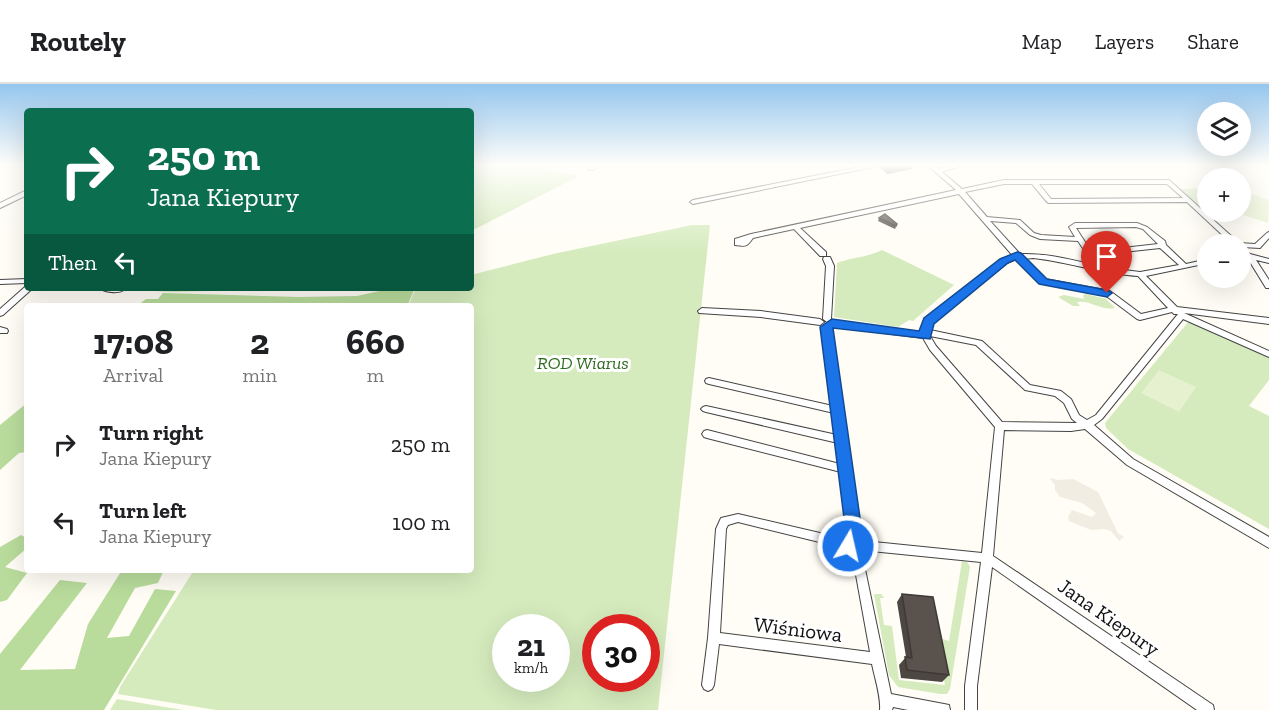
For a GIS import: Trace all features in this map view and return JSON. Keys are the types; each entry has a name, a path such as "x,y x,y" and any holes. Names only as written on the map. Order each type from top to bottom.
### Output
{"street":[{"path":"0,206 23,194"},
{"path":"693,202 732,194"},
{"path":"751,236 946,194"},
{"path":"964,194 1017,256 1043,281 1107,293 1140,316 1173,309 1269,321"},
{"path":"1043,194 1048,201 1188,200"},
{"path":"1182,194 1225,234"},
{"path":"986,219 1018,221 1032,234 1040,237 1079,239"},
{"path":"1100,268 1072,227 1075,225 1137,225 1145,228 1184,266"},
{"path":"796,226 825,257 830,267 826,323 844,469 856,546 887,705 944,710"},
{"path":"1251,246 1257,246 1269,234"},
{"path":"1085,247 1123,250 1162,246"},
{"path":"925,334 929,321 1004,261 1017,256 1038,256 1141,274 1197,263"},
{"path":"1251,257 1269,261"},
{"path":"1251,264 1269,286"},
{"path":"1141,274 1173,309 1182,315 1269,354"},
{"path":"0,282 24,280"},
{"path":"0,314 26,291"},
{"path":"702,311 761,314 925,334 979,343 1028,388 1058,393 1065,398 1075,417 1130,462 1269,543"},
{"path":"1000,426 1071,427 1087,425 1099,417 1182,315"},
{"path":"925,334 1000,426 971,686 971,710"},
{"path":"709,381 837,410"},
{"path":"706,409 841,440"},
{"path":"707,434 844,469"},
{"path":"708,685 714,639 721,529 725,520 738,518 856,546 987,558"},
{"name":"Jana Kiepury","path":"987,558 1208,710"},
{"name":"Wiśniowa","path":"714,639 877,659"}],"green space":[{"path":"474,194 543,194 474,229"},
{"path":"1186,194 1197,194 1197,205"},
{"path":"1251,194 1269,200 1268,223 1251,217"},
{"name":"ROD Wiarus","path":"692,225 710,225 660,691 660,614 582,614 582,692 660,692 658,710 216,710 118,694 120,687 192,573 474,573 474,303 409,303 415,291 474,291 474,274 553,254"},
{"path":"882,250 954,285 913,321 909,320 898,327 834,317 837,263"},
{"path":"154,291 208,291 173,292"},
{"path":"380,291 414,291 408,303 141,303 146,299 158,299 163,293 299,297 357,296"},
{"path":"1064,295 1084,299 1083,295 1106,299 1115,308 1110,309 1082,302 1077,302 1080,306 1073,306 1058,297"},
{"path":"1189,321 1269,358 1269,380 1249,406 1269,416 1269,529 1128,449 1106,428 1105,423"},
{"path":"1159,370 1196,387 1179,412 1141,393"},
{"path":"24,405 24,452 19,453 0,470 0,425"},
{"path":"21,535 24,536 24,551 5,567 27,573 7,600 0,602 0,547"},
{"path":"962,561 967,562 970,567 950,689 947,694 940,694 898,687 889,675 874,594 881,594 884,598 880,598 884,625 892,626 899,680 945,685 936,637 949,641"},
{"path":"120,573 163,573 158,583 135,588 107,638 129,636 155,589 176,591 104,710 0,710 0,654 60,580 87,583 20,670 75,669 88,624"},
{"path":"117,699 183,710 110,710"}],"shaded area":[{"path":"1050,479 1073,479 1098,492 1118,533 1124,537 1119,541 1111,531 1091,530 1069,521 1068,517 1072,510 1092,517 1096,513 1082,503 1060,497"}],"building":[{"path":"885,214 897,224 896,226 879,218"},
{"path":"902,594 933,597 949,675 907,670 905,657 912,658"}],"route":[{"path":"848,546 850,540 855,539 827,327 832,324 925,336 925,328 929,321 1004,261 1017,256 1043,281 1107,293"}]}
